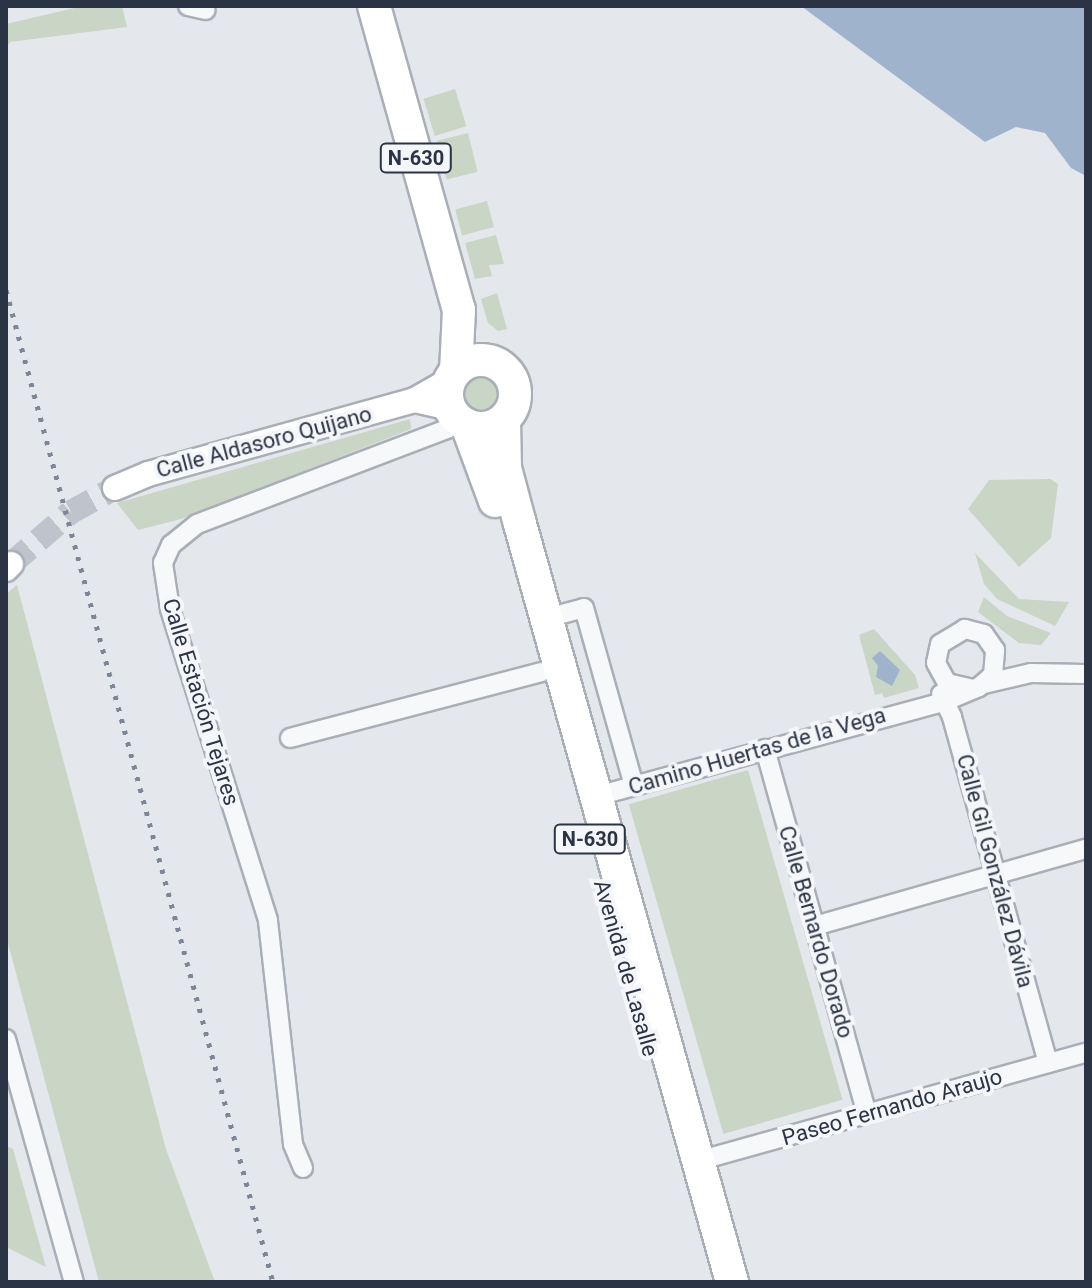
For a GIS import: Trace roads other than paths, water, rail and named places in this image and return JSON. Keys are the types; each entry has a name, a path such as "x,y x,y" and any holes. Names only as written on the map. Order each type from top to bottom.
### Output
{"highway":[{"name":"Avenida de Lasalle","path":"374,6 459,310 456,400 485,469 714,1282"},
{"name":"Avenida de Lasalle","path":"459,310 499,365"},
{"path":"499,365 471,361 456,400 486,428 504,420"},
{"name":"N-630","path":"499,365 510,377 515,395 504,420"},
{"name":"Avenida de Lasalle","path":"504,420 505,468 732,1282"}],"main road":[{"name":"Calle Aldasoro Quijano","path":"115,488 148,474 415,400 456,400"}],"street":[{"name":"Calle Estación Tejares","path":"303,1168 291,1128 268,920 170,609 163,563 171,545 197,524 447,429 456,400"},
{"path":"547,618 584,608 634,786"},
{"path":"918,706 938,674 940,644 955,631 984,634 995,650 1031,673"},
{"path":"938,674 953,687 979,687 995,670 995,650"},
{"path":"290,738 542,672"},
{"name":"Camino Huertas de la Vega","path":"597,796 918,706 946,701 979,687 1031,673 1086,674"},
{"name":"Calle Gil González Dávila","path":"938,674 1048,1063"},
{"name":"Calle Bernardo Dorado","path":"765,749 867,1114"},
{"path":"815,926 1086,849"},
{"path":"6,1039 74,1282"},
{"name":"Paseo Fernando Araujo","path":"698,1161 1086,1053"}],"water":[{"path":"801,6 1086,6 1086,176 1071,168 1045,133 1016,127 985,142"},
{"path":"880,651 900,670 892,686 876,677 878,666 872,658"}],"tunnel":[{"path":"11,564 71,512 115,488"}],"railway":[{"path":"6,290 273,1282"}]}
